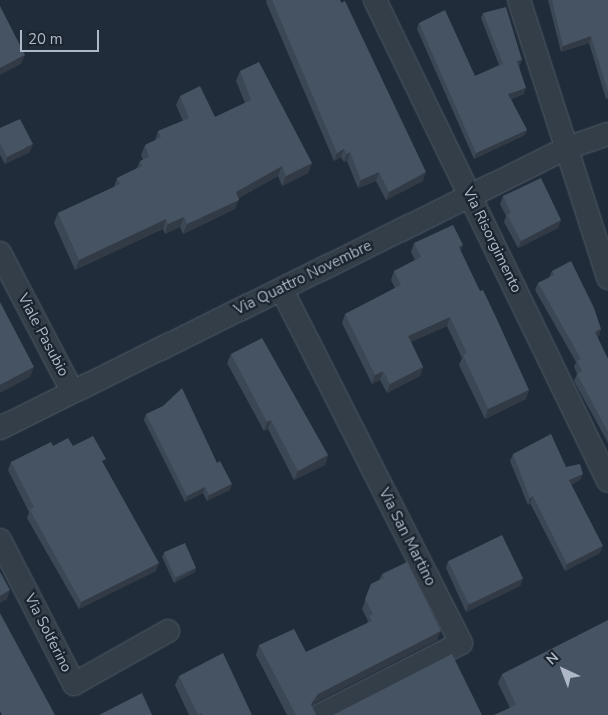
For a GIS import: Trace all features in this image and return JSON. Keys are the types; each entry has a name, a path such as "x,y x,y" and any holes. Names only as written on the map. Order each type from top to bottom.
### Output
{"street":[{"name":"Via Risorgimento","path":"375,0 608,481"},
{"path":"519,0 608,278"},
{"name":"Via Quattro Novembre","path":"0,428 567,148 608,134"},
{"name":"Viale Pasubio","path":"0,253 72,391"},
{"name":"Via San Martino","path":"282,290 460,643 320,715"},
{"name":"Via Solferino","path":"0,540 74,684 168,632"}],"building":[{"path":"272,0 340,0 341,3 345,1 426,172 389,192 379,172 361,180 350,152 347,154 344,149 337,153"},
{"path":"552,0 608,0 608,92 591,36 563,46"},
{"path":"0,6 25,55 0,68"},
{"path":"506,7 522,60 517,61 526,88 508,94 527,130 476,153 419,23 445,10 475,76 503,64 483,13"},
{"path":"259,62 312,163 286,176 282,166 236,192 239,200 187,224 184,217 168,224 166,219 79,260 58,213 120,184 117,178 142,166 140,161 149,157 145,145 161,137 158,131 189,118 180,96 200,86 215,117 251,100 240,71"},
{"path":"20,119 33,144 7,157 0,143 0,128"},
{"path":"541,178 561,220 521,241 507,215 511,213 503,196"},
{"path":"453,225 463,245 459,247 480,291 483,290 529,390 488,409 463,355 467,353 450,317 408,336 423,367 390,384 383,371 375,375 345,314 401,285 394,271 421,257 414,243"},
{"path":"571,261 594,308 601,329 595,332 608,359 608,432 577,374 582,371 577,361 581,359 538,283 554,275 552,271"},
{"path":"0,302 34,367 0,385"},
{"path":"262,338 328,455 298,471 271,420 267,422 231,354"},
{"path":"182,388 217,463 220,461 232,484 209,495 205,487 187,496 146,414 163,406"},
{"path":"551,434 566,467 580,464 583,474 569,480 603,546 567,564 533,496 530,498 513,454"},
{"path":"93,436 106,459 102,461 159,563 81,602 30,510 34,507 11,462 51,442 53,446 68,438 73,446"},
{"path":"502,535 523,578 469,604 448,561"},
{"path":"185,543 196,568 175,577 164,552"},
{"path":"407,562 441,631 318,694 311,704 316,715 296,715 259,645 294,629 306,652 372,621 369,616 373,614 365,599 371,584 384,578 382,574"},
{"path":"0,572 10,590 0,596"},
{"path":"0,613 55,715 2,715 0,711"},
{"path":"608,620 608,715 494,715 516,705 502,674"},
{"path":"223,653 252,715 202,715 201,713 198,715 179,676"},
{"path":"452,654 482,715 333,715"},
{"path":"142,693 152,715 99,715"}]}
